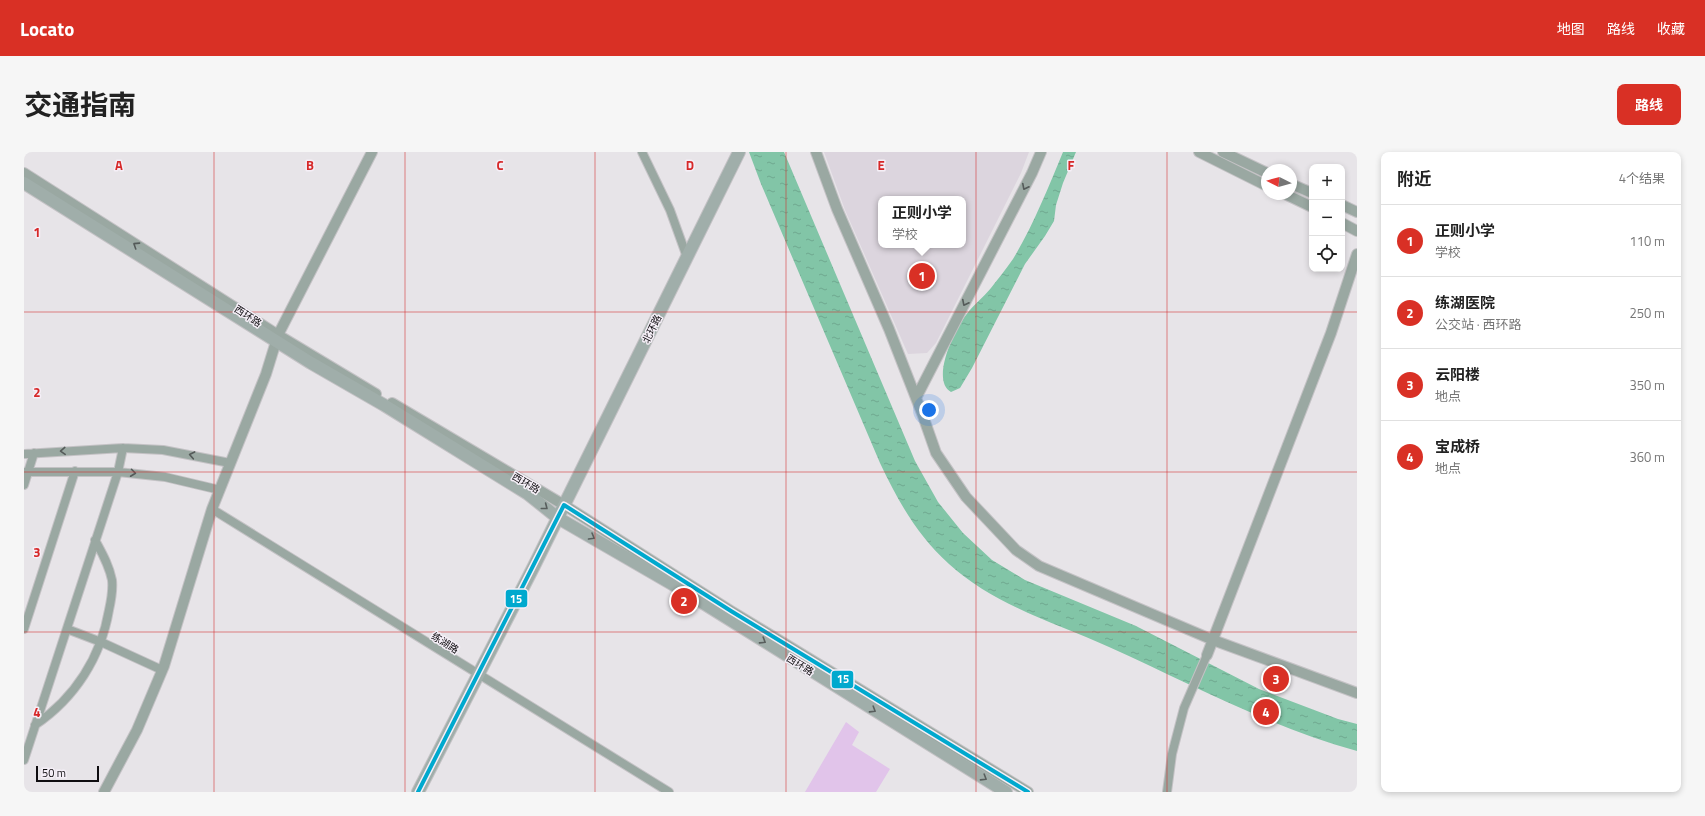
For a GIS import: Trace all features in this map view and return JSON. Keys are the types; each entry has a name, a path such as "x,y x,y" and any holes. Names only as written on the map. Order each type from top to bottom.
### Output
{"main road":[{"name":"北环路","path":"418,792 558,518 739,152"},
{"name":"西环路","path":"24,184 277,338 528,494 558,518 679,588 1006,792"}],"street":[{"path":"104,792 137,730 162,670 212,509 266,374 277,338 372,152"},
{"path":"642,152 670,210 687,257"},
{"path":"816,152 837,209 889,329 936,453 966,497 1016,550 1039,566 1213,640 1357,694"},
{"path":"916,398 1032,173 1041,152"},
{"path":"1199,152 1261,183"},
{"path":"1223,152 1261,170"},
{"name":"西环路","path":"24,173 277,338 564,506 731,611 1028,792"},
{"path":"1297,186 1309,191"},
{"path":"1297,200 1309,206"},
{"path":"1345,206 1357,212"},
{"path":"1345,225 1357,232"},
{"path":"1167,792 1172,754 1186,703 1213,640 1331,333 1357,254"},
{"path":"24,454 123,448 163,450 230,462"},
{"path":"24,760 118,472 123,448"},
{"path":"24,485 26,472 34,453"},
{"path":"24,628 75,471"},
{"path":"26,472 118,472 165,477 220,490"},
{"name":"练湖路","path":"212,509 669,792"},
{"path":"35,725 51,714 74,690 86,672 101,642 111,603 112,582 103,554 95,540"},
{"path":"67,628 162,670"}],"shaded area":[{"path":"824,152 1029,152 1021,173 936,343 927,353 908,354 845,210"},
{"path":"846,722 859,732 852,745 890,769 876,792 805,792"}],"water":[{"path":"749,152 784,152 915,461 938,502 963,533 992,560 1025,580 1136,626 1259,689 1338,719 1357,724 1357,751 1293,730 1231,704 1109,647 1026,612 985,591 949,564 927,541 909,517 880,463 761,184"},
{"path":"1063,152 1076,152 1063,183 1056,205 1054,221 1025,264 972,368 960,388 951,392 945,386 943,377 946,354 956,331 969,311 991,288 1013,259 1034,220"}],"transit line":[{"name":"15","path":"418,792 564,505 731,611 1028,792"}],"place":[{"name":"正则小学","path":"922,276"},
{"name":"练湖医院","path":"684,601"},
{"name":"云阳楼","path":"1276,679"},
{"name":"宝成桥","path":"1266,712"}]}
